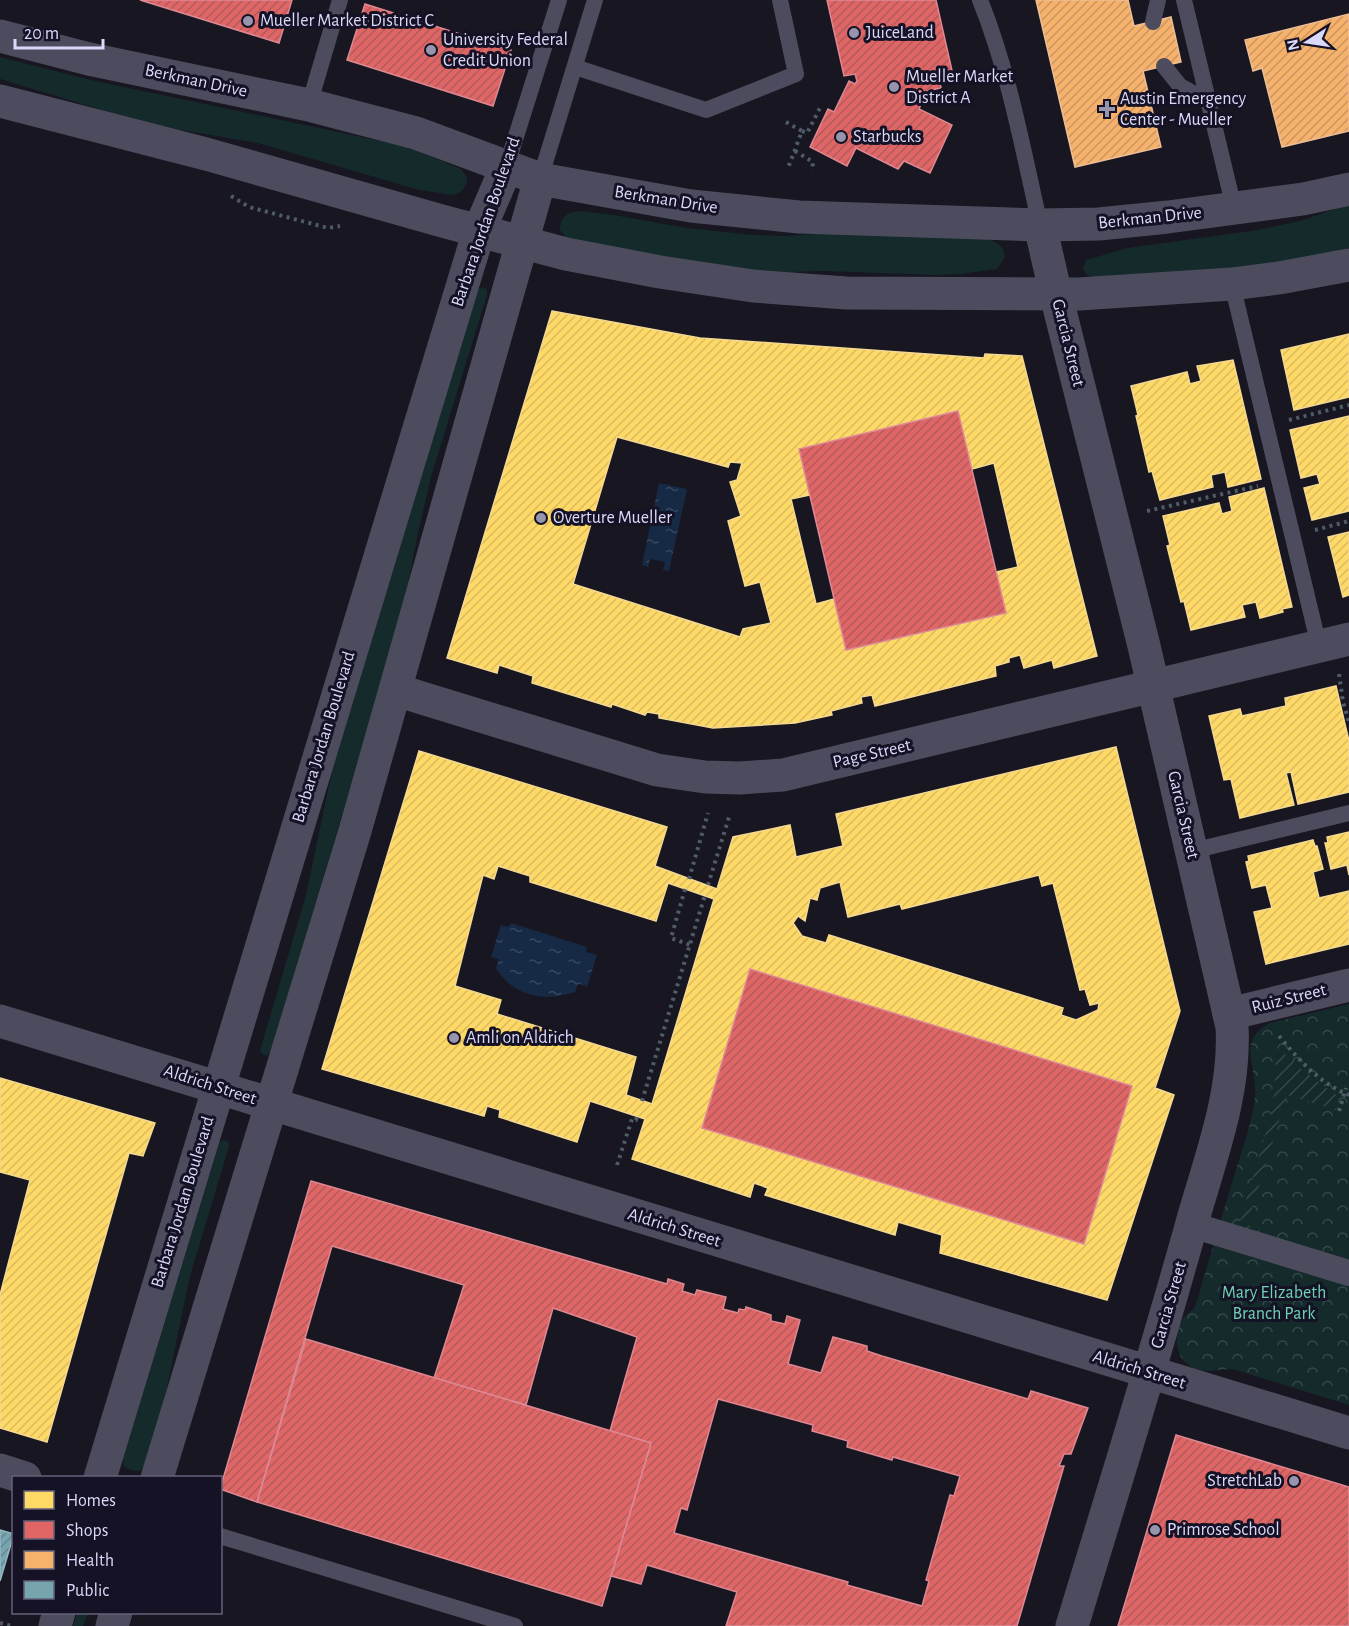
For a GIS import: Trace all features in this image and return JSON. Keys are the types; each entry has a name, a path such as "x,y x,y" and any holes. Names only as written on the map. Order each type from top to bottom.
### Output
{"street":[{"name":"Berkman Drive","path":"0,36 89,58 309,105 416,133 540,179 691,206 799,217 1040,225 1100,224 1168,218 1303,199 1349,189"},
{"path":"0,101 206,154 591,260 753,286 846,293 1056,295 1232,284 1349,265"},
{"name":"Barbara Jordan Boulevard","path":"101,1476 479,231 506,168"},
{"name":"Barbara Jordan Boulevard","path":"159,1476 396,690 540,179"},
{"name":"Garcia Street","path":"1040,225 1192,851 1229,1014 1233,1043 1226,1104 1150,1373 1072,1626"},
{"name":"Page Street","path":"396,690 657,770 705,777 740,778 783,775 1334,643"},
{"name":"Ruiz Street","path":"1229,1014 1349,985"},
{"name":"Aldrich Street","path":"0,1021 1349,1433"},
{"path":"1192,1224 1349,1273"},
{"path":"0,1470 19,1476"}],"lane":[{"path":"309,105 340,0"},
{"name":"Barbara Jordan Boulevard","path":"506,168 559,0"},
{"name":"Barbara Jordan Boulevard","path":"540,179 596,0"},
{"path":"575,67 706,111 796,75 780,0"},
{"name":"Garcia Street","path":"980,0 991,26 1005,76 1040,225"},
{"path":"1153,22 1158,0"},
{"path":"1184,0 1234,208"},
{"path":"1164,66 1179,86 1210,102"},
{"path":"1232,284 1292,535 1334,643"},
{"path":"1192,851 1349,813"},
{"path":"222,1537 515,1626"}],"path":[{"path":"786,122 807,133 821,106"},
{"path":"788,168 802,131"},
{"path":"795,151 813,162 812,171"},
{"path":"229,194 249,207 328,228 350,224"},
{"path":"1266,426 1349,405"},
{"path":"1147,511 1261,485 1280,484"},
{"path":"1292,535 1349,521"},
{"path":"1339,674 1349,722"},
{"path":"689,879 708,813"},
{"path":"708,885 730,814"},
{"path":"685,889 671,938 690,945"},
{"path":"642,1101 705,895"},
{"path":"1279,1036 1304,1066 1347,1094"},
{"path":"1339,1111 1347,1094 1346,1088"},
{"path":"617,1165 632,1119 636,1120 637,1116"},
{"path":"0,1623 11,1626"}],"green space":[{"path":"0,57 91,80 409,147 461,169 467,177 467,182 462,191 454,195 419,190 258,143 163,127 125,117 0,79"},
{"path":"1349,204 1349,248 1340,251 1277,266 1092,277 1087,275 1083,269 1086,260 1127,248 1258,230 1300,221"},
{"path":"580,211 687,228 753,235 784,236 845,232 988,239 1000,245 1005,257 997,269 961,274 825,271 750,273 566,238 560,230 561,222 568,214"},
{"path":"484,287 487,295 431,477 406,595 389,660 271,1051 268,1055 264,1055 260,1051 306,895 332,771 478,289"},
{"name":"Mary Elizabeth Branch Park","path":"1349,1004 1349,1405 1236,1370 1198,1370 1184,1361 1177,1346 1177,1338 1182,1320 1195,1307 1249,1126 1255,1096 1250,1055 1253,1038 1259,1030 1270,1023"},
{"path":"1279,1049 1297,1066 1339,1097 1336,1110 1287,1095 1247,1225 1260,1229 1259,1234 1238,1228 1271,1115 1276,1054"},
{"path":"222,1140 228,1141 229,1147 190,1276 164,1402 143,1469 139,1471 128,1469 124,1466 123,1459"},
{"path":"77,1614 88,1614 83,1626 73,1626"}],"water":[{"path":"659,483 687,489 669,571 663,570 665,562 650,559 648,567 642,565"},
{"path":"511,923 587,947 586,952 597,955 587,987 578,984 575,992 552,997 531,995 503,978 496,968 499,959 491,957 501,925 509,927"}],"building: Homes":[{"name":"Overture Mueller","path":"552,311 700,338 984,358 985,354 1022,356 1097,656 1054,668 1052,660 1024,668 1020,655 1009,658 1009,662 995,666 996,676 875,706 872,695 861,697 862,703 831,711 832,715 795,723 713,728 659,718 659,714 647,712 645,715 612,704 611,707 532,683 533,676 499,665 497,673 447,658","holes":["958,411 972,469 994,463 1018,567 996,572 1006,613 846,650 834,599 816,604 791,499 810,495 799,449","617,437 728,467 730,462 742,463 737,480 730,482 741,516 728,521 745,586 760,582 771,623 743,629 740,637 573,584"]},
{"path":"1349,334 1349,397 1294,410 1281,350"},
{"path":"1233,360 1261,479 1228,487 1225,472 1211,475 1213,487 1160,500 1152,471 1149,472 1131,386 1187,372 1190,384 1201,381 1197,366"},
{"path":"1349,416 1349,511 1312,520 1304,488 1320,484 1317,474 1301,478 1290,430"},
{"path":"1264,488 1292,607 1282,609 1283,612 1260,618 1256,602 1242,605 1245,617 1191,630 1184,601 1181,602 1167,546 1170,545 1163,516 1219,503 1222,514 1232,511 1229,497"},
{"path":"1349,532 1349,595 1343,597 1328,537"},
{"path":"1336,686 1349,741 1349,792 1298,804 1291,772 1286,773 1294,805 1240,818 1231,779 1224,780 1209,716 1240,709 1242,716 1286,706 1285,698"},
{"name":"Amli on Aldrich","path":"1116,747 1180,1011 1155,1088 1174,1095 1107,1300 940,1253 942,1235 898,1222 895,1235 765,1195 768,1188 754,1183 750,1197 632,1159 645,1119 590,1101 577,1142 499,1117 500,1110 487,1106 484,1116 322,1069 419,751 667,827 655,866 717,889 733,837 790,825 796,857 843,846 836,814","holes":["498,866 530,876 530,882 656,921 668,883 714,899 652,1104 626,1095 636,1057 497,1014 501,1000 455,986 483,875 494,879","1039,875 1042,886 1053,883 1080,990 1085,989 1090,1005 1099,1003 1098,1010 1076,1020 1061,1015 1063,1008 829,935 826,943 802,936 793,923 798,916 805,921 810,898 817,900 820,888 840,882 848,917 900,904 902,909","750,969 1132,1086 1084,1244 702,1128"]},
{"path":"1349,832 1349,875 1347,865 1331,869 1325,843 1328,843 1327,837"},
{"path":"1313,840 1317,846 1323,869 1313,872 1319,898 1349,891 1349,944 1266,964 1254,912 1272,908 1266,885 1252,888 1246,862 1249,861 1248,856"},
{"path":"0,1078 155,1123 143,1156 129,1153 47,1442 0,1428 0,1295 30,1180 0,1172"}],"building: Shops":[{"name":"Mueller Market District C","path":"140,0 292,0 279,43"},
{"name":"Mueller Market District A","path":"827,0 936,0 953,75 939,78 941,88 927,91 919,109 952,125 930,173 904,161 898,169 856,148 847,166 810,147 828,109 834,112 849,81 855,84 857,81 855,74 844,76"},
{"path":"365,4 511,50 493,106 347,60"},
{"path":"958,411 1006,613 846,650 799,449"},
{"path":"750,969 1132,1086 1084,1244 702,1128"},
{"path":"311,1181 667,1284 668,1279 684,1284 682,1291 695,1295 697,1290 726,1297 723,1309 738,1313 739,1309 745,1310 746,1307 771,1315 771,1321 785,1324 787,1316 800,1320 788,1364 821,1373 833,1337 867,1346 867,1351 882,1356 1028,1399 1031,1391 1088,1408 1071,1454 1064,1454 1059,1466 1064,1466 1017,1626 726,1626 737,1592 647,1565 641,1584 611,1576 651,1443 610,1431 637,1337 553,1308 526,1405 434,1378 464,1285 332,1246 257,1502 222,1490 222,1482","holes":["718,1399 813,1425 812,1431 848,1441 847,1447 960,1476 954,1496 950,1495 926,1580 929,1581 922,1606 847,1585 848,1582 674,1533 681,1508 687,1510"]},
{"path":"306,1339 651,1443 602,1606 257,1502"},
{"path":"1176,1435 1349,1487 1349,1626 1118,1626"}],"building: Health":[{"name":"Austin Emergency Center - Mueller","path":"1036,0 1128,0 1134,26 1171,17 1181,62 1143,71 1161,147 1075,167"},
{"path":"1349,14 1349,131 1282,147 1262,68 1253,71 1245,40"}],"building: Public":[{"path":"0,1530 12,1533 12,1541 0,1581"}],"place":[{"name":"Mueller Market District C","path":"248,21"},
{"name":"JuiceLand","path":"854,33"},
{"name":"University Federal Credit Union","path":"431,50"},
{"name":"Mueller Market District A","path":"894,87"},
{"name":"Austin Emergency Center - Mueller","path":"1107,109"},
{"name":"Starbucks","path":"841,137"},
{"name":"Overture Mueller","path":"541,518"},
{"name":"Amli on Aldrich","path":"454,1038"},
{"name":"StretchLab","path":"1294,1481"},
{"name":"Primrose School","path":"1155,1530"}]}
